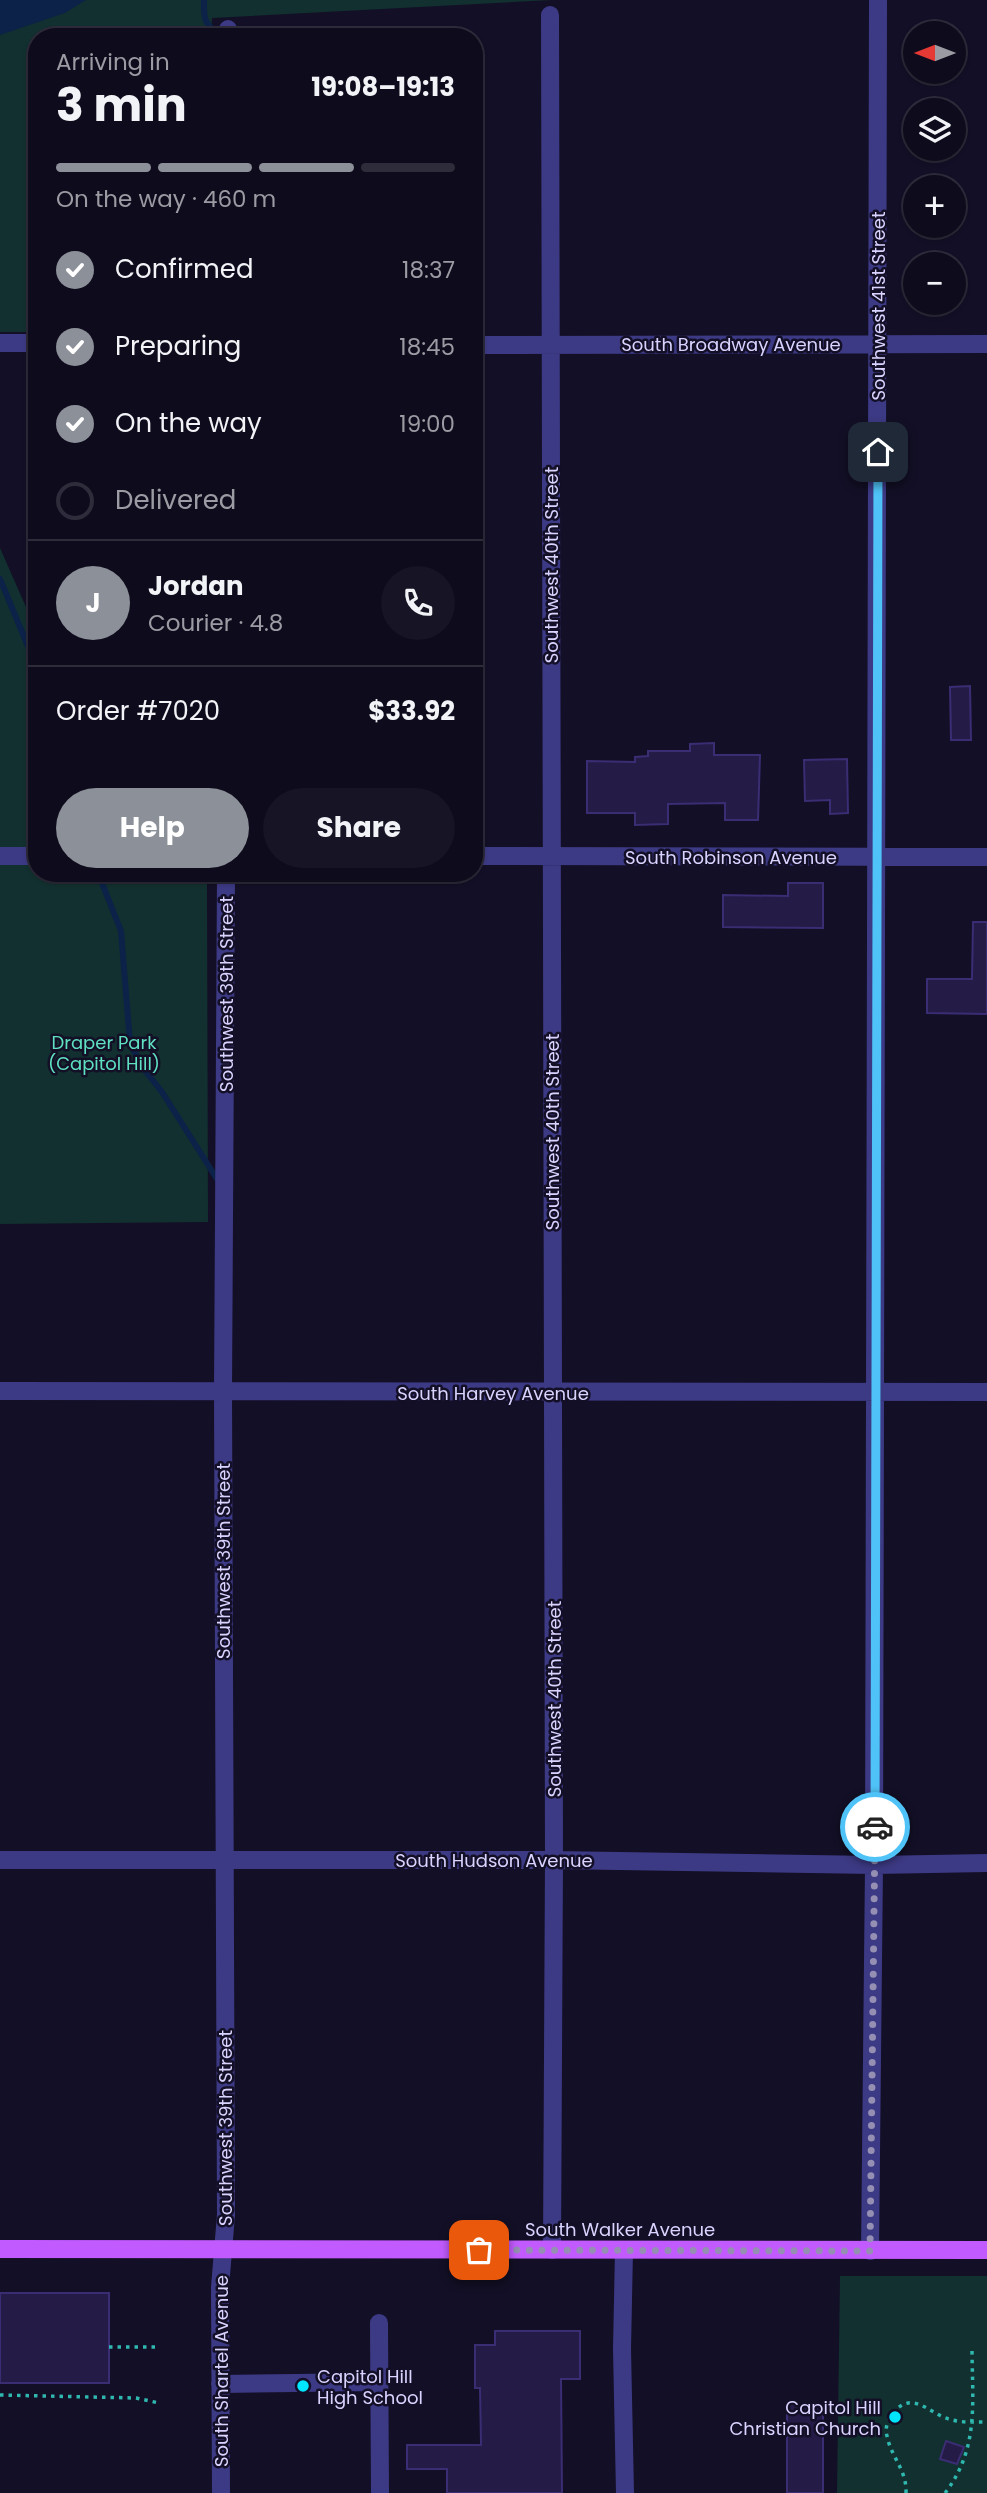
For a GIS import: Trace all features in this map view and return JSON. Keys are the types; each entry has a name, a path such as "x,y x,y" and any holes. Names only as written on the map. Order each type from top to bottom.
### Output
{"main road":[{"name":"South Walker Avenue","path":"0,2249 987,2250"}],"street":[{"name":"Southwest 41st Street","path":"870,2251 878,856 878,0"},
{"name":"Southwest 40th Street","path":"550,15 554,1860 552,2250"},
{"path":"0,343 28,343"},
{"name":"South Broadway Avenue","path":"483,345 987,344"},
{"path":"0,856 28,856"},
{"name":"South Robinson Avenue","path":"483,856 987,857"},
{"name":"Southwest 39th Street","path":"223,2249 226,2215 223,1391 226,882"},
{"name":"South Harvey Avenue","path":"0,1391 987,1392"},
{"name":"South Hudson Avenue","path":"0,1860 554,1860 874,1865 987,1863"},
{"name":"South Shartel Avenue","path":"221,2493 223,2249"},
{"path":"624,2250 622,2349 625,2493"},
{"path":"379,2323 380,2493"},
{"path":"220,2384 380,2382"}],"path":[{"path":"109,2347 159,2347"},
{"path":"945,2493 958,2474 972,2436 972,2347"},
{"path":"0,2396 136,2398 159,2403"},
{"path":"906,2493 902,2470 886,2433 893,2413 913,2403 922,2404 948,2419 987,2422"}],"green space":[{"path":"0,0 552,0 212,18 211,28 28,28 28,332 0,332"},
{"name":"Draper Park (Capitol Hill)","path":"0,548 28,612 28,882 207,883 208,1222 0,1224"},
{"path":"840,2276 987,2276 987,2493 837,2493"}],"water":[{"path":"0,0 86,0 65,13 0,35"}],"building":[{"path":"970,686 971,740 951,740 950,687"},
{"path":"714,743 714,755 760,755 758,820 725,820 725,803 668,804 668,824 635,825 635,813 587,813 587,761 635,762 635,757 648,756 648,751 690,751 690,744"},
{"path":"847,759 848,813 830,814 830,800 805,801 804,760"},
{"path":"788,883 823,883 823,928 723,927 723,895 788,896"},
{"path":"973,922 987,922 987,1014 927,1013 927,979 972,979"},
{"path":"0,2293 109,2293 109,2383 0,2383"},
{"path":"495,2331 580,2331 580,2379 561,2379 562,2493 447,2493 447,2469 407,2469 407,2445 481,2445 480,2388 475,2388 475,2345 495,2345"},
{"path":"787,2404 823,2405 823,2493 787,2493"},
{"path":"946,2441 964,2447 957,2464 940,2459"}],"waterway":[{"path":"204,0 206,21 211,28"},
{"path":"0,579 28,646"},
{"path":"102,882 121,931 130,1043 143,1068 162,1092 217,1179"}],"way so far":[{"path":"479,2250 870,2251 875,1827"}],"place":[{"name":"Capitol Hill High School","path":"303,2386"},
{"name":"Capitol Hill Christian Church","path":"895,2417"}],"route":[{"path":"875,1827 878,452"}]}
